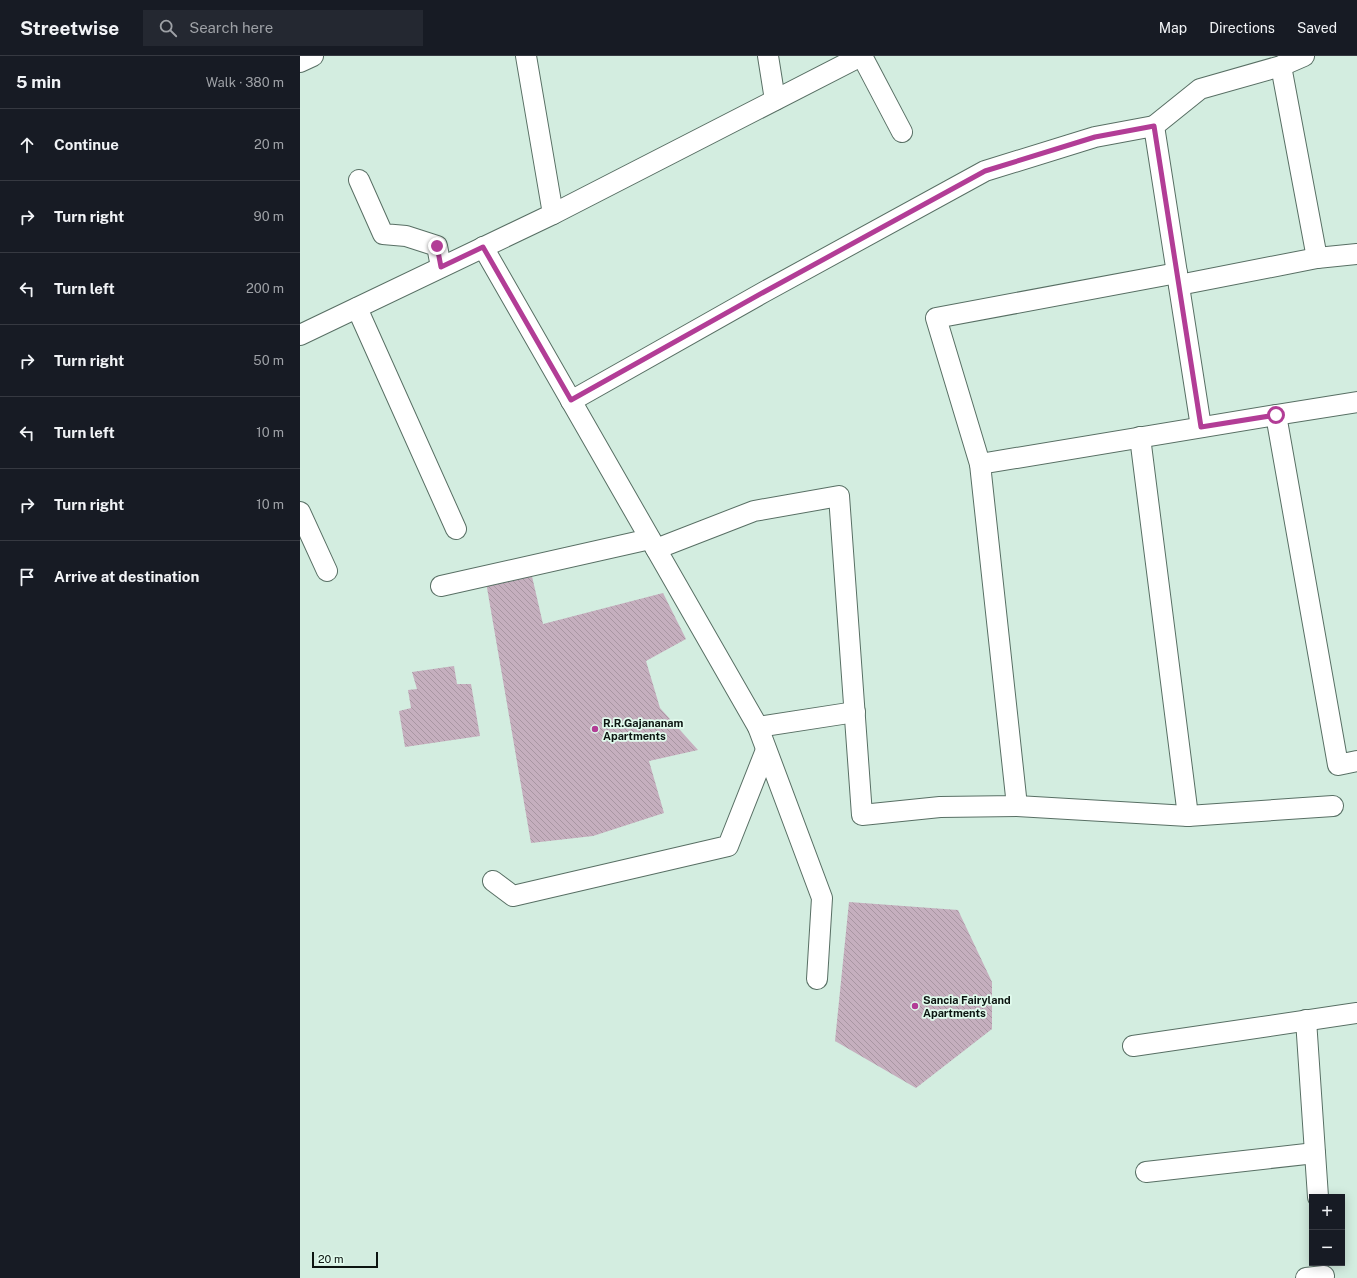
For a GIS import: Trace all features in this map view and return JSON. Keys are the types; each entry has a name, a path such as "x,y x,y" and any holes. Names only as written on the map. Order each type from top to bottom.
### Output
{"street":[{"path":"300,62 313,56"},
{"path":"526,56 552,214"},
{"path":"768,56 774,100"},
{"path":"300,335 552,214 862,56 902,132"},
{"path":"571,400 985,171 1095,137 1154,126 1200,89 1280,66 1304,56"},
{"path":"1280,66 1317,258"},
{"path":"1154,126 1201,427"},
{"path":"359,180 383,234 406,236 437,246 441,267"},
{"path":"483,247 758,727 822,898 817,979"},
{"path":"1017,806 980,464 936,318 1178,279 1317,258 1357,254"},
{"path":"357,308 456,529"},
{"path":"980,464 1357,402"},
{"path":"1276,415 1338,765 1357,761"},
{"path":"1140,437 1188,816"},
{"path":"441,586 653,544 754,511 839,496 862,815 940,807 1017,806 1188,816 1333,806"},
{"path":"300,512 327,570"},
{"path":"758,727 854,712"},
{"path":"493,881 512,896 728,846 766,750"},
{"path":"1134,1046 1357,1013"},
{"path":"1306,1020 1318,1194"},
{"path":"1146,1172 1316,1153"}],"building":[{"name":"R.R.Gajananam Apartments","path":"531,572 543,624 663,593 686,639 646,661 660,708 698,750 649,761 664,813 593,836 531,843 486,582"},
{"path":"454,666 457,684 471,684 480,736 405,747 399,711 411,708 408,690 417,689 412,672"},
{"name":"Sancia Fairyland Apartments","path":"849,902 958,910 992,982 992,1029 916,1088 835,1041"}],"place":[{"name":"R.R.Gajananam Apartments","path":"595,729"},
{"name":"Sancia Fairyland Apartments","path":"915,1006"}],"route":[{"path":"437,246 441,267 483,247 571,400 985,171 1095,137 1154,126 1201,427 1276,415"}]}
